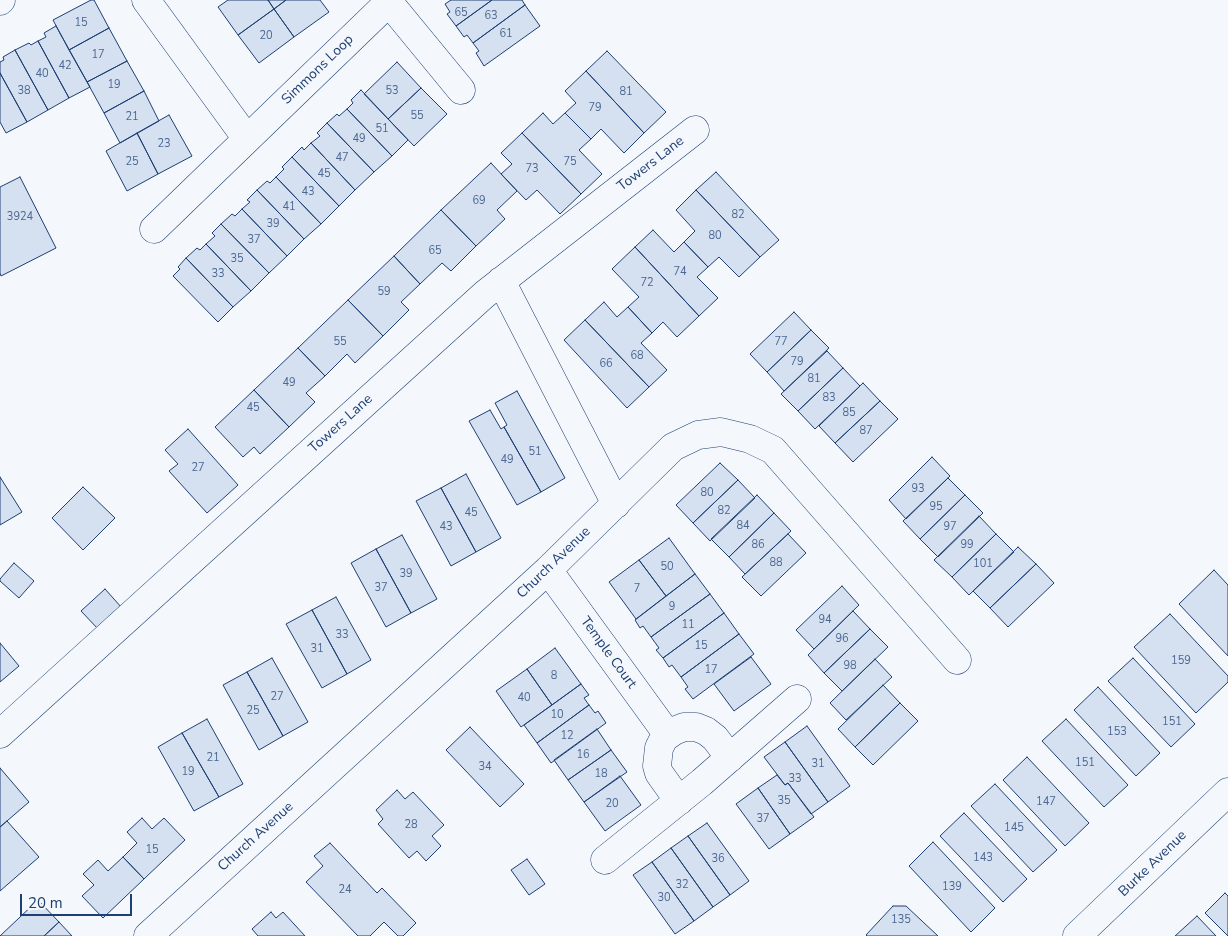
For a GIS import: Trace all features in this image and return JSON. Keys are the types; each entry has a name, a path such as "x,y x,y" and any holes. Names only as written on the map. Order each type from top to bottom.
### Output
{"street":[{"path":"146,0 246,138"},
{"name":"Simmons Loop","path":"154,229 388,1 461,90"},
{"name":"Towers Lane","path":"0,734 484,294 695,130"},
{"path":"501,281 616,504"},
{"name":"Church Avenue","path":"148,936 548,570 673,446 698,435 721,432 750,438 773,450 957,660"},
{"name":"Temple Court","path":"548,570 668,735"},
{"path":"605,860 730,758 797,699"},
{"path":"679,800 660,774 657,766 658,748 668,735 684,727 696,727 706,731 715,738 730,758"},
{"name":"Burke Avenue","path":"1077,936 1228,792"}],"building":[{"path":"94,0 109,28 69,50 53,20"},
{"path":"228,0 268,0 274,9 238,35 218,7"},
{"path":"268,0 286,0 274,9"},
{"path":"286,0 320,0 329,12 294,37 274,9"},
{"path":"451,0 492,0 456,26 447,14 450,12 445,4"},
{"path":"492,0 522,0 525,5 473,43 467,35 464,37 456,26"},
{"path":"525,5 540,26 484,66 476,53 479,51 473,43"},
{"path":"274,9 294,37 259,63 238,35"},
{"path":"56,26 90,87 69,98 38,41 46,37 44,33"},
{"path":"109,28 127,61 87,82 69,50"},
{"path":"38,41 69,98 48,110 15,50"},
{"path":"15,50 48,110 27,122 0,73 0,62 4,60 3,57"},
{"path":"607,51 666,112 644,133 586,71"},
{"path":"127,61 144,91 104,113 87,82"},
{"path":"397,62 421,88 388,119 364,94"},
{"path":"586,71 644,133 624,153 601,129 591,139 565,113 576,103 565,91"},
{"path":"0,73 27,122 6,133 0,122"},
{"path":"421,88 447,114 414,146 388,119"},
{"path":"361,90 408,140 392,156 347,109 353,103 351,100"},
{"path":"144,91 159,121 120,143 104,113"},
{"path":"347,109 392,156 374,172 327,123 337,114 339,116"},
{"path":"543,113 553,124 565,113 591,139 579,150 602,174 581,194 522,133"},
{"path":"169,115 192,156 158,174 137,133"},
{"path":"327,123 374,172 355,190 311,143 320,136 317,133"},
{"path":"137,133 158,174 127,191 106,151"},
{"path":"522,133 581,194 560,214 537,190 526,200 501,174 512,164 501,153"},
{"path":"311,143 355,190 339,206 292,157 302,147 304,150"},
{"path":"292,157 339,206 321,224 276,177 284,169 282,167"},
{"path":"491,163 517,191 497,210 505,219 476,246 441,210"},
{"path":"716,172 779,240 760,257 696,190"},
{"path":"20,177 56,248 1,276 0,187"},
{"path":"276,177 321,224 304,239 257,190 267,181 270,183"},
{"path":"257,190 304,239 287,256 242,209 250,202 247,200"},
{"path":"696,190 760,257 739,277 719,257 708,267 684,242 695,231 676,210"},
{"path":"242,209 287,256 269,273 221,224 232,214 235,216"},
{"path":"441,210 476,246 451,271 442,263 420,284 394,256"},
{"path":"221,224 269,273 251,291 206,244 215,236 212,233"},
{"path":"653,230 674,252 684,242 708,267 697,277 718,298 699,316 635,247"},
{"path":"206,244 251,291 233,307 186,258 197,248 200,250"},
{"path":"635,247 699,316 677,337 663,322 652,333 628,307 639,297 612,269"},
{"path":"394,256 420,284 401,302 409,310 383,336 348,300"},
{"path":"186,258 233,307 218,322 173,276 180,269 178,267"},
{"path":"348,300 383,336 355,363 347,354 325,376 298,348"},
{"path":"604,302 617,317 628,307 652,333 641,343 667,370 649,387 585,320"},
{"path":"794,312 811,330 767,372 750,354"},
{"path":"585,320 649,387 627,408 564,340"},
{"path":"811,330 829,348 784,391 767,372"},
{"path":"298,348 325,376 306,393 315,402 289,427 254,390"},
{"path":"827,351 843,368 798,411 781,394"},
{"path":"843,368 860,386 815,429 798,411"},
{"path":"863,383 880,401 835,443 819,426"},
{"path":"254,390 289,427 260,454 254,447 243,457 215,427"},
{"path":"517,391 565,478 541,492 504,427 507,425 495,403"},
{"path":"880,401 898,419 853,462 835,443"},
{"path":"490,410 501,429 504,427 541,492 517,505 469,421"},
{"path":"188,429 238,485 207,513 169,471 178,464 165,450"},
{"path":"932,457 950,476 906,519 889,500"},
{"path":"720,463 738,480 693,523 676,505"},
{"path":"466,474 501,538 476,552 441,488"},
{"path":"0,477 22,512 0,525"},
{"path":"948,478 965,495 920,539 903,521"},
{"path":"738,480 755,498 710,541 693,523"},
{"path":"83,487 115,518 83,550 52,518"},
{"path":"441,488 476,552 451,566 416,501"},
{"path":"757,495 774,513 729,557 711,539"},
{"path":"965,495 983,513 938,557 920,539"},
{"path":"774,513 791,531 745,574 729,557"},
{"path":"979,516 996,534 952,577 934,560"},
{"path":"788,534 806,553 761,596 742,577"},
{"path":"996,534 1014,552 969,595 952,577"},
{"path":"402,535 437,599 411,613 376,549"},
{"path":"669,538 695,574 666,596 639,560"},
{"path":"1018,547 1036,564 990,608 973,591"},
{"path":"376,549 411,613 386,627 351,563"},
{"path":"639,560 666,596 636,619 609,582"},
{"path":"14,563 34,581 19,598 0,581"},
{"path":"1036,564 1054,583 1008,627 990,608"},
{"path":"1214,570 1228,585 1228,656 1179,604"},
{"path":"695,574 710,594 651,637 643,626 640,628 635,620"},
{"path":"842,586 859,605 814,649 796,630"},
{"path":"105,589 122,608 99,630 81,611"},
{"path":"710,594 724,613 663,658 656,650 659,648 651,637"},
{"path":"336,597 371,660 347,674 312,610"},
{"path":"312,610 347,674 322,688 286,624"},
{"path":"853,611 870,629 824,673 808,655"},
{"path":"724,613 739,634 681,677 672,665 669,667 663,658"},
{"path":"1170,614 1228,676 1228,682 1196,713 1134,647"},
{"path":"870,629 888,647 842,691 824,673"},
{"path":"739,634 754,654 693,699 685,689 688,687 681,677"},
{"path":"0,643 19,666 0,682"},
{"path":"555,648 581,684 552,705 527,669"},
{"path":"751,657 771,684 734,711 714,684"},
{"path":"272,658 308,722 283,736 247,672"},
{"path":"1133,658 1195,724 1171,747 1108,681"},
{"path":"875,659 892,677 846,720 830,703"},
{"path":"527,669 552,705 521,727 496,691"},
{"path":"247,672 283,736 259,750 223,685"},
{"path":"581,684 589,695 584,698 589,705 537,743 524,725"},
{"path":"883,685 900,703 855,747 838,729"},
{"path":"1098,687 1160,753 1136,776 1074,710"},
{"path":"900,703 918,721 873,765 855,747"},
{"path":"589,705 595,713 598,711 606,723 551,763 537,743"},
{"path":"207,719 243,784 219,797 182,733"},
{"path":"1066,719 1128,785 1104,807 1042,741"},
{"path":"807,726 850,786 828,802 785,742"},
{"path":"470,727 524,784 500,807 446,750"},
{"path":"597,729 611,750 568,780 554,760"},
{"path":"182,733 219,797 194,811 158,747"},
{"path":"785,742 828,802 811,814 788,783 785,785 764,757"},
{"path":"611,750 627,772 584,802 568,780"},
{"path":"1027,757 1089,823 1065,846 1003,780"},
{"path":"0,768 29,802 0,827"},
{"path":"777,775 785,785 788,783 814,817 790,834 758,788"},
{"path":"620,776 641,805 605,831 584,802"},
{"path":"995,784 1057,850 1033,872 971,806"},
{"path":"758,788 790,834 769,849 736,804"},
{"path":"397,790 405,799 413,792 444,825 432,836 441,846 426,861 417,851 409,858 378,824 383,819 376,810"},
{"path":"964,813 1027,879 1003,902 940,836"},
{"path":"142,818 152,829 164,818 185,840 144,879 123,857 137,843 127,832"},
{"path":"7,821 39,857 0,891 0,827"},
{"path":"707,823 749,881 730,895 688,836"},
{"path":"688,836 730,895 713,907 671,848"},
{"path":"933,842 995,908 971,932 909,866"},
{"path":"330,843 377,893 382,888 416,923 403,936 398,936 384,922 370,936 358,936 306,882 323,866 314,856"},
{"path":"671,848 713,907 694,921 652,862"},
{"path":"123,857 144,879 103,918 82,896 94,885 83,874 98,860 108,871"},
{"path":"527,859 545,884 529,895 511,870"},
{"path":"652,862 694,921 675,934 633,875"},
{"path":"1225,893 1228,896 1228,936 1205,913"},
{"path":"38,900 59,922 44,936 0,936"},
{"path":"893,906 906,906 938,936 867,936"},
{"path":"271,912 276,918 283,912 305,936 258,936 252,929"},
{"path":"1197,916 1216,936 1175,936"},
{"path":"59,922 72,936 44,936"}]}
